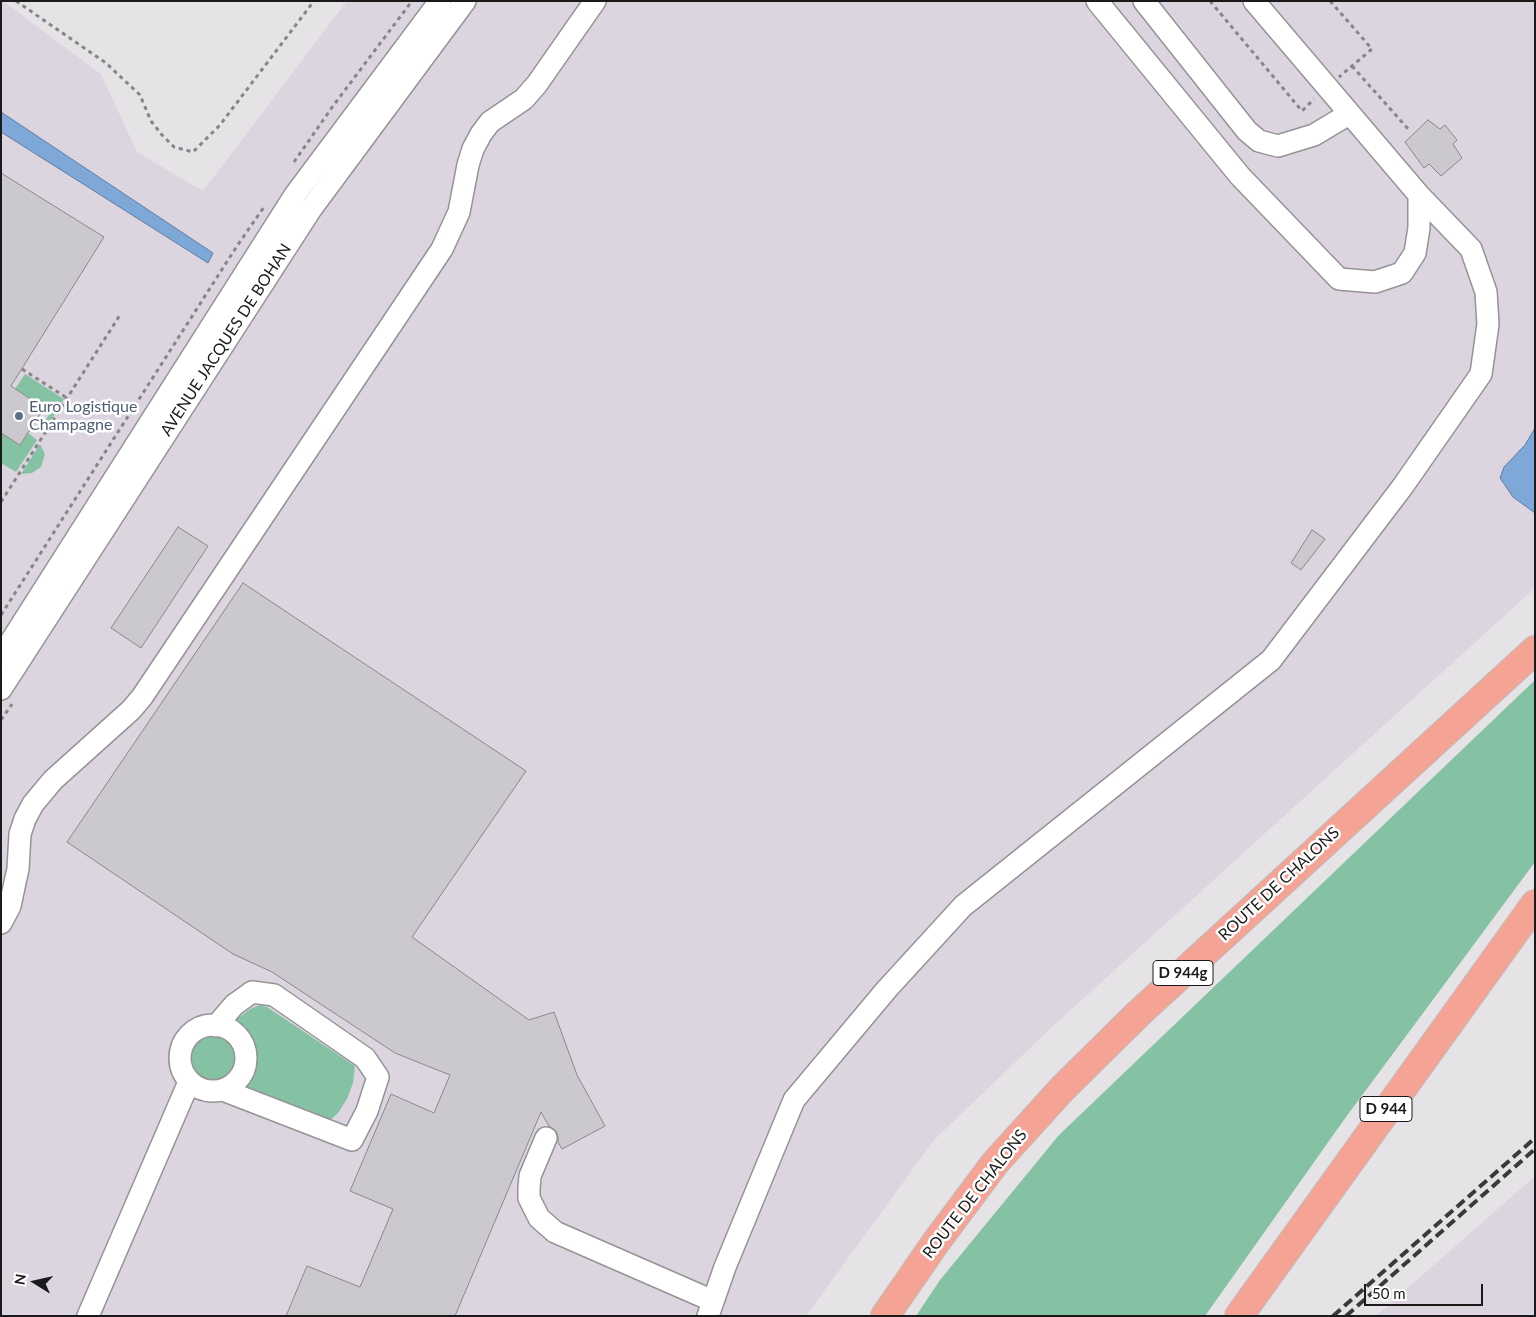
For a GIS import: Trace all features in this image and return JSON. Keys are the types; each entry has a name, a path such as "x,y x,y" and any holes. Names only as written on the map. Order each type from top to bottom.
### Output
{"main road":[{"name":"ROUTE DE CHALONS","path":"884,1316 995,1163 1062,1089 1145,1007 1535,650"},
{"name":"D 944","path":"1239,1316 1535,904"}],"street":[{"name":"AVENUE JACQUES DE BOHAN","path":"1,657 295,195 440,1"},
{"name":"AVENUE JACQUES DE BOHAN","path":"1,689 311,209 465,1"},
{"path":"1,923 10,906 18,869 20,834 32,804 53,780 132,710 142,698 442,249 459,212 468,165 473,149 482,134 490,122 524,99 538,84 595,1"},
{"path":"1097,1 1240,176 1339,279 1375,282 1402,273 1415,253 1419,228 1419,195"},
{"path":"1144,1 1246,131 1259,141 1278,146 1314,135 1349,114"},
{"path":"546,1138 530,1176 529,1198 539,1218 555,1232 710,1308 794,1100 887,989 963,906 1271,660 1403,486 1481,374 1488,324 1486,292 1471,249 1419,195 1254,1"},
{"path":"216,1026 234,1005 252,992 274,995 365,1058 378,1077 368,1110 352,1140 223,1090"},
{"path":"216,1026 227,1029 236,1035 246,1055 240,1076 233,1084 223,1090 214,1091 205,1090 189,1082 183,1073 180,1062 184,1041 192,1033 201,1027 216,1026"},
{"path":"88,1316 189,1082"}],"path":[{"path":"16,1 106,63 140,95 151,120 162,135 174,146 193,152 220,125 314,1"},
{"path":"1352,66 1410,132"},
{"path":"1,502 120,314"},
{"path":"22,369 67,398"}],"shaded area":[{"path":"1,1 101,74 137,152 203,191 347,1 1535,1 1535,588 1052,1027 934,1140 806,1316 1,1316"},
{"path":"1535,1176 1535,1316 1376,1316"}],"green space":[{"path":"25,374 64,399 48,425 44,423 50,413 43,409 44,407 15,389"},
{"path":"1,433 20,445 28,433 37,440 16,472 1,463"},
{"path":"40,444 45,454 41,467 32,473 21,474"},
{"path":"1535,680 1535,862 1346,1117 1205,1316 916,1316 940,1280 1059,1135"},
{"path":"260,1005 267,1007 355,1066 353,1083 347,1099 338,1113 325,1125 239,1090 251,1073 254,1053 248,1036 234,1021 252,1008"},
{"path":"218,1034 230,1040 235,1048 235,1066 230,1074 222,1079 208,1080 196,1074 191,1066 190,1052 196,1040 204,1035"}],"water":[{"path":"1,112 213,253 208,263 1,132"},
{"path":"1535,428 1535,513 1513,497 1500,478 1504,467 1525,445"}],"building":[{"path":"1428,120 1440,129 1445,125 1457,140 1453,144 1462,158 1441,176 1429,164 1424,168 1405,142"},
{"path":"1,173 104,237 11,386 44,408 20,445 1,433"},
{"path":"178,527 208,546 141,648 111,628"},
{"path":"1312,530 1325,539 1301,570 1291,563"},
{"path":"243,583 526,771 412,937 529,1020 554,1012 577,1075 605,1126 562,1149 558,1142 556,1131 549,1126 541,1112 455,1316 286,1316 307,1266 360,1287 393,1209 350,1191 391,1094 434,1113 450,1075 395,1053 272,972 233,954 67,842"}],"railway":[{"path":"1333,1316 1535,1138"},
{"path":"1346,1316 1535,1149"}],"place":[{"name":"Euro Logistique Champagne","path":"19,416"}]}
